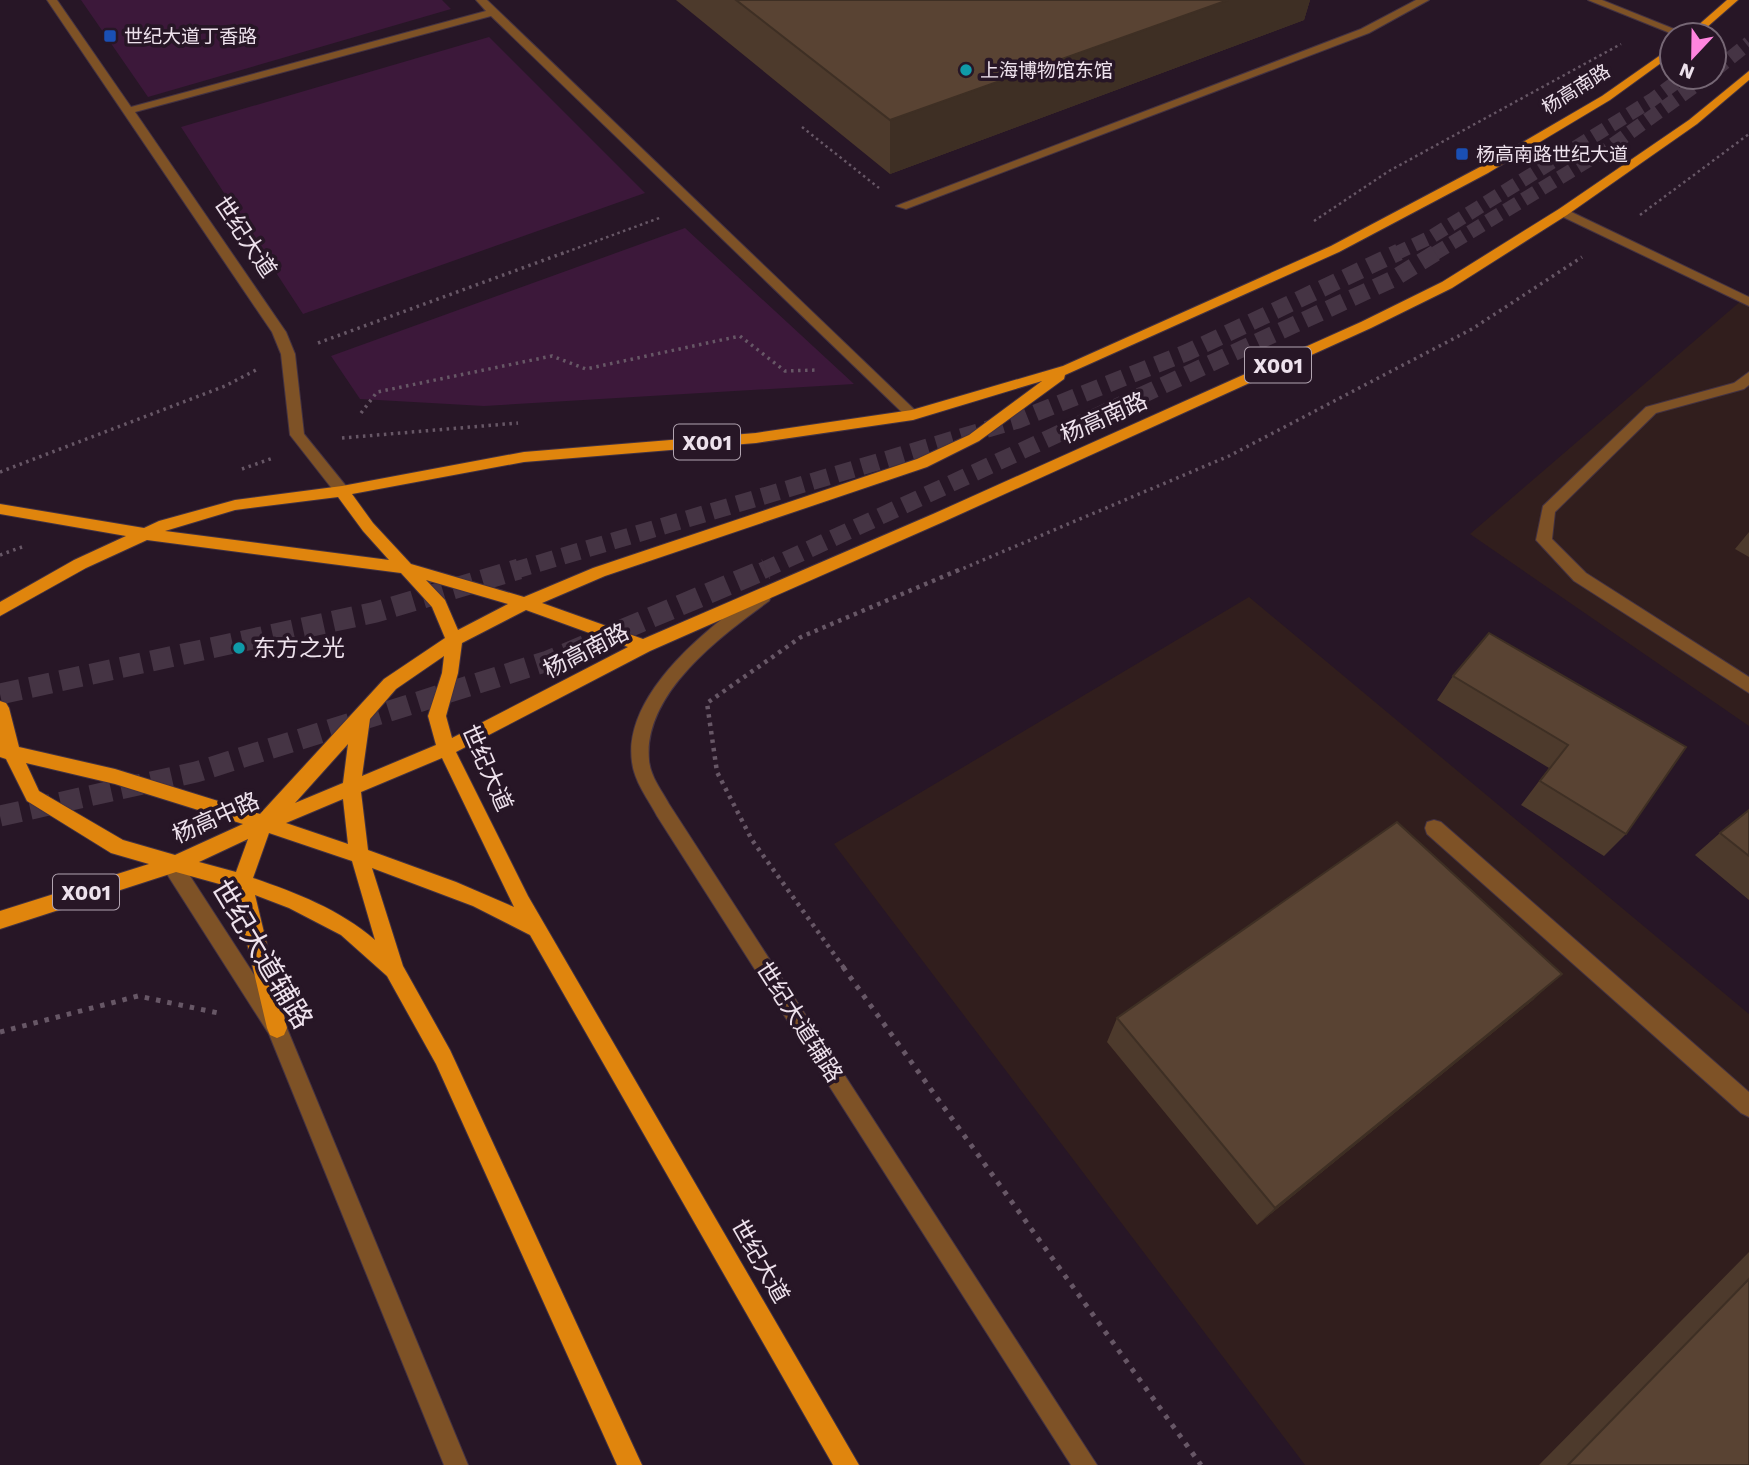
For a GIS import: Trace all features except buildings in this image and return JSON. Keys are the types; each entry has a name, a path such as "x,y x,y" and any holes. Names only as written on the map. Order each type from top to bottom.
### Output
{"main road":[{"path":"1708,21 1733,0"},
{"name":"杨高南路","path":"342,491 524,457 756,438 913,415 1068,369 1348,242 1483,170 1595,104 1658,60"},
{"name":"杨高南路","path":"446,749 644,646 1366,325 1447,285 1563,212 1693,122 1749,74"},
{"path":"277,1028 242,882 263,824 390,684 454,640 525,603 599,572 922,463 974,438 1068,369"},
{"name":"X001","path":"0,610 80,565 164,525 235,505 342,491"},
{"name":"世纪大道","path":"342,491 368,527 439,604 454,640 450,673 437,716 446,749 521,902 847,1465"},
{"path":"0,509 147,534 406,568 525,603 644,646"},
{"path":"0,708 6,752 33,796 118,847 242,882 296,902 348,929 394,969"},
{"path":"364,714 354,748 350,789 358,855 394,969 443,1057 630,1465"},
{"name":"杨高中路","path":"0,920 172,864 446,749"},
{"path":"6,752 139,782 358,855 505,911 540,931"}],"street":[{"name":"世纪大道","path":"52,0 279,332 288,354 297,435 342,491"},
{"path":"481,0 913,415"},
{"path":"902,206 1365,30 1424,0"},
{"path":"1594,0 1658,25"},
{"path":"127,111 493,12"},
{"path":"1563,212 1749,302"},
{"path":"1749,377 1739,386 1651,410 1548,509 1544,540 1580,577 1749,686"},
{"name":"世纪大道辅路","path":"769,592 728,622 657,696 644,724 640,761 663,810 1085,1465"},
{"path":"1434,828 1749,1106"},
{"name":"世纪大道辅路","path":"172,864 277,1028 456,1465"}],"path":[{"path":"802,128 902,206"},
{"path":"1201,1465 752,840 717,772 707,703 801,637 1229,456 1472,329 1543,285 1749,134"},
{"path":"0,472 225,386 288,354 694,205"},
{"path":"361,413 377,392 552,356 586,369 740,336 785,371 863,368"},
{"path":"0,1032 138,996 277,1028"}],"shaded area":[{"path":"81,0 442,0 451,9 148,97"},
{"path":"489,37 645,193 303,314 181,127"},
{"path":"685,228 854,384 484,406 360,399 331,356"},
{"path":"1749,294 1749,726 1470,534"},
{"path":"1249,597 1749,1014 1749,1465 1305,1465 834,844"}],"tunnel":[{"path":"1728,60 1749,43"},
{"path":"1395,254 1431,237 1664,91"},
{"path":"1434,254 1607,149 1688,91"},
{"path":"513,571 1018,420 1188,352 1399,252"},
{"path":"762,571 1393,279 1437,252"},
{"path":"0,694 376,612 519,569"},
{"path":"0,816 196,772 548,661 766,569"}],"place":[{"name":"世纪大道丁香路","path":"110,36"},
{"name":"上海博物馆东馆","path":"966,70"},
{"name":"杨高南路世纪大道","path":"1462,154"},
{"name":"东方之光","path":"239,648"}]}
